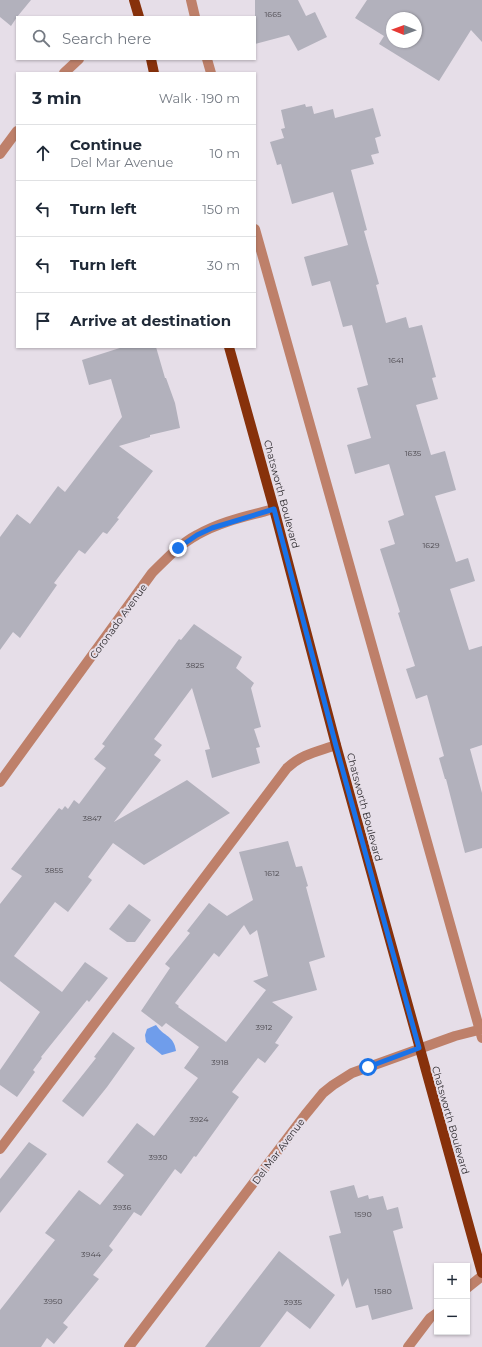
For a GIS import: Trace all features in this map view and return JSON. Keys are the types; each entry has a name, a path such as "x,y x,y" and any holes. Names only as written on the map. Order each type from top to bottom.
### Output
{"main road":[{"path":"134,0 139,16"},
{"path":"151,60 154,72"},
{"name":"Chatsworth Boulevard","path":"229,348 274,509 336,746 482,1273"}],"street":[{"path":"191,0 196,16"},
{"path":"65,72 78,60"},
{"path":"207,60 211,72"},
{"path":"0,154 16,133"},
{"path":"256,233 481,1032"},
{"name":"Coronado Avenue","path":"0,782 152,573 165,560 178,548 197,535 212,528 274,509"},
{"path":"0,1149 287,768 296,760 306,755 336,746"},
{"name":"Del Mar Avenue","path":"130,1347 323,1093 337,1081 352,1073 454,1036 481,1032"},
{"path":"470,1286 482,1276"},
{"path":"408,1347 434,1315"}],"water":[{"path":"156,1025 171,1039 176,1051 162,1055 146,1042 145,1035 147,1029"}],"building":[{"path":"0,0 31,0 18,16 16,16 11,26 0,17"},
{"path":"255,0 298,0 306,16 315,12 327,37 298,51 289,35 256,44"},
{"path":"367,0 482,0 482,42 471,30 439,81 379,44 384,36 355,18"},
{"path":"305,104 306,107 312,106 314,114 333,109 335,118 373,108 381,136 375,138 379,153 371,155 374,164 351,170 367,230 364,231 379,284 376,285 386,323 406,317 409,328 422,325 436,377 432,378 438,399 416,405 431,455 445,451 456,490 435,496 456,562 468,558 475,581 450,589 469,650 482,646 482,745 470,749 482,793 482,848 465,853 446,779 439,758 444,756 427,695 416,699 406,669 415,666 380,549 395,544 388,521 404,515 389,464 355,474 347,445 371,438 357,388 368,385 352,325 343,327 330,281 312,286 304,257 348,245 333,192 292,204 281,164 277,165 270,142 284,138 281,129 285,128 281,110"},
{"path":"120,348 156,348 165,378 175,403 180,428 150,435 150,437 119,446 153,471 117,518 119,519 107,534 103,532 85,554 79,550 54,583 57,585 20,638 13,632 0,650 0,537 17,514 30,524 58,486 65,492 122,417 111,379 89,385 82,360"},
{"path":"194,624 242,657 236,668 254,683 251,688 261,727 254,729 260,747 256,748 260,763 212,778 205,750 210,749 192,688 154,739 162,745 154,755 161,760 114,822 187,780 230,813 144,865 113,843 88,877 92,880 68,912 55,902 14,956 62,992 85,962 108,978 89,1002 87,1000 41,1057 42,1058 33,1070 35,1072 17,1097 0,1085 0,1070 40,1012 0,981 0,904 22,876 11,869 59,808 62,810 65,806 68,809 74,800 79,804 106,768 94,759 105,746 102,744 179,639 181,640"},
{"path":"288,841 296,867 302,866 308,886 306,887 325,957 309,962 317,990 272,1002 293,1017 275,1043 279,1045 265,1063 258,1058 232,1092 239,1097 196,1157 194,1156 181,1174 175,1169 141,1216 134,1212 109,1246 113,1250 93,1275 99,1279 63,1323 68,1327 54,1344 47,1338 41,1347 0,1347 0,1310 55,1240 45,1233 79,1190 100,1205 124,1175 107,1162 137,1123 154,1136 198,1078 184,1068 199,1047 166,1023 162,1027 141,1011 170,968 165,964 190,933 187,931 209,903 227,916 253,900 239,852","holes":["244,925 250,935 257,930 268,976 253,981 266,990 226,1042 178,1007 179,1006 175,1003 214,953 219,957"]},
{"path":"129,904 151,920 135,942 127,942 109,929"},
{"path":"113,1032 135,1048 83,1117 62,1101 96,1058 94,1057"},
{"path":"29,1142 47,1154 0,1213 0,1179"},
{"path":"354,1185 358,1198 368,1195 369,1199 383,1196 387,1210 398,1207 403,1228 393,1231 413,1309 372,1320 368,1305 356,1308 348,1278 342,1287 329,1236 341,1233 330,1191"},
{"path":"279,1251 335,1295 310,1329 287,1311 260,1347 205,1347"}],"route":[{"path":"178,548 197,535 223,523 274,509 336,746 419,1048 380,1064 368,1067"}]}
